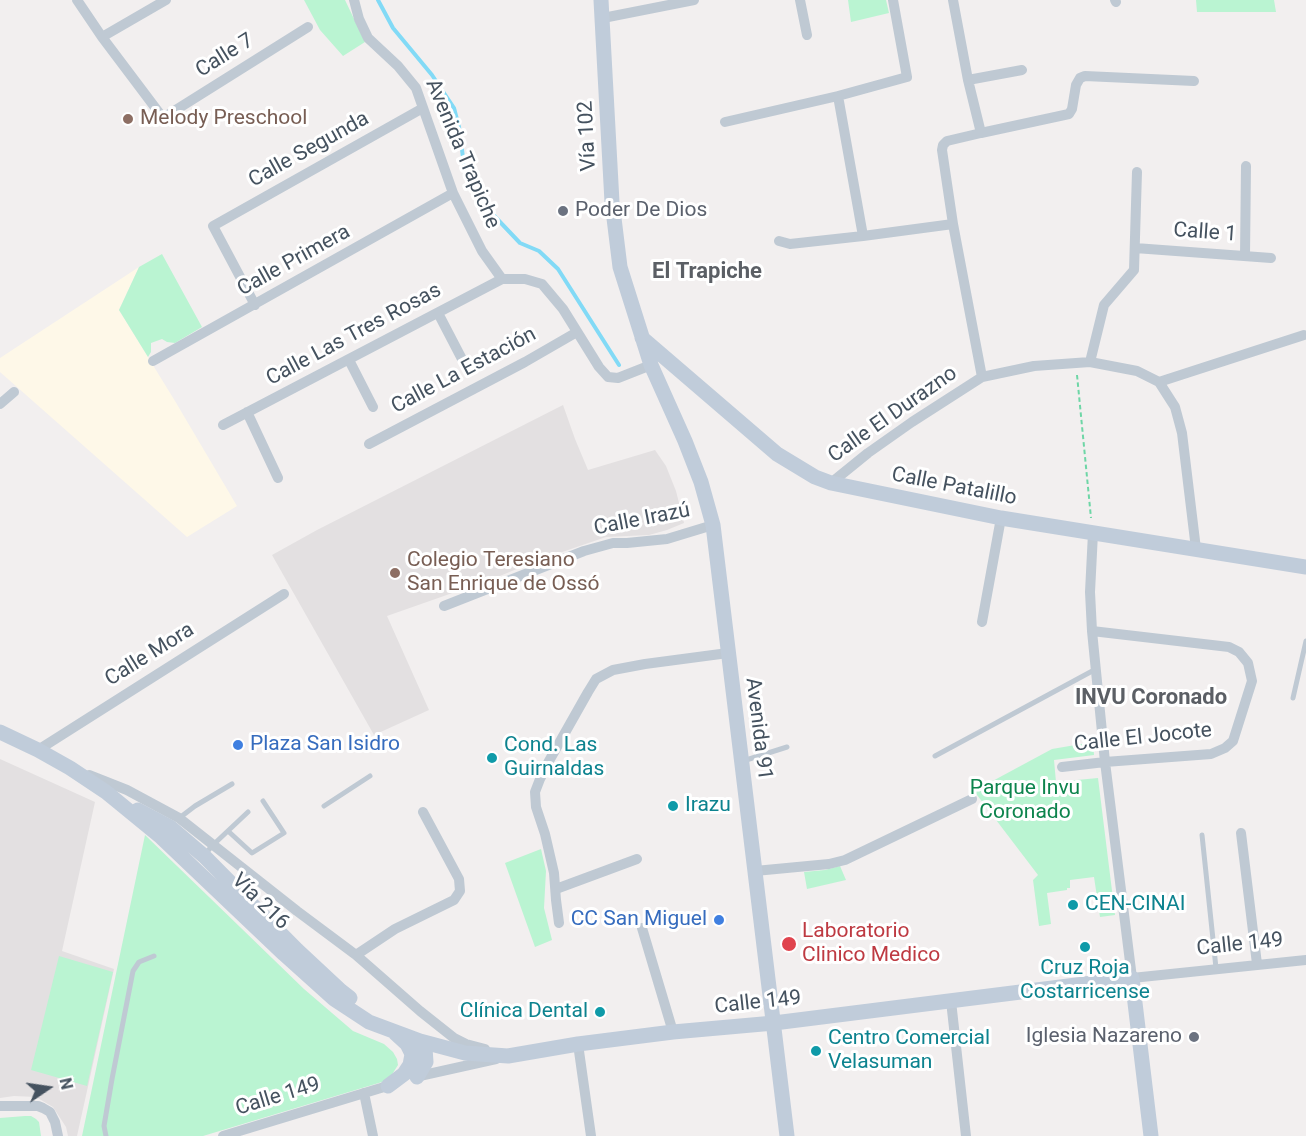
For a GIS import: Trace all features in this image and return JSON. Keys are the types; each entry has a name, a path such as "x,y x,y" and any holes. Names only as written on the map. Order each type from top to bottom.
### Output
{"main road":[{"name":"Vía 102","path":"601,0 612,202 620,267 642,338"},
{"path":"630,297 657,361"},
{"name":"Avenida 91","path":"642,338 657,361 697,472 713,525 787,1136"},
{"name":"Calle Patalillo","path":"657,361 777,454 815,477 831,483 1001,518 1306,567"},
{"name":"Vía 216","path":"0,732 70,768 106,792 161,837 334,999 369,1022 420,1041 465,1053 508,1056"},
{"name":"Vía 216","path":"106,792 175,822 209,850 340,991 392,1030"},
{"path":"1132,978 1152,1136"},
{"name":"Calle 149","path":"508,1056 673,1032 774,1023 1132,978"},
{"path":"388,1086 404,1074 410,1065 412,1054 407,1044 392,1030"},
{"path":"417,1077 426,1062 424,1048 420,1041"}],"street":[{"path":"77,0 102,37 166,0"},
{"name":"Avenida Trapiche","path":"354,0 359,19 368,38 398,66 416,88 453,193 482,250 502,279"},
{"path":"603,18 694,0"},
{"path":"800,0 807,35"},
{"path":"725,122 838,96 907,77 893,0"},
{"path":"953,0 981,133"},
{"name":"Calle 7","path":"102,37 163,118 308,27"},
{"path":"969,80 1022,70"},
{"path":"982,377 953,224 943,145 946,141 1069,114 1076,84 1080,78 1085,76 1194,81"},
{"path":"838,96 863,236"},
{"name":"Calle Segunda","path":"255,304 213,226 423,108"},
{"path":"1245,256 1246,166"},
{"path":"1090,362 1104,305 1134,270 1137,172"},
{"name":"Calle Primera","path":"153,362 453,193"},
{"path":"779,241 790,244 953,224"},
{"name":"Calle 1","path":"1135,248 1271,258"},
{"path":"502,279 525,279 542,284 563,309 599,367 608,376 618,378 657,361"},
{"name":"Calle Las Tres Rosas","path":"223,425 502,279"},
{"path":"438,313 463,361"},
{"name":"Calle La Estación","path":"369,444 577,332"},
{"path":"1196,549 1182,433 1175,407 1159,382 1304,335"},
{"path":"349,360 373,407"},
{"name":"Calle El Durazno","path":"831,483 912,422 982,377 1034,366 1090,362 1137,371 1159,382"},
{"path":"0,404 14,392"},
{"path":"247,412 278,478"},
{"path":"982,622 1001,518"},
{"name":"Calle Irazú","path":"444,606 584,551 613,543 667,539 713,525"},
{"path":"1093,533 1090,592 1092,631 1132,978"},
{"name":"Calle Mora","path":"38,750 284,594"},
{"name":"Calle El Jocote","path":"1062,767 1212,754 1226,748 1233,741 1252,681 1248,663 1239,652 1229,647 1092,631"},
{"path":"559,923 555,873 536,807 536,792 549,761 596,680 613,670 645,663 728,653"},
{"path":"70,768 127,790 175,822"},
{"path":"755,871 829,864 845,860 972,799"},
{"path":"356,955 395,929 454,900 460,891 459,879 423,812"},
{"path":"1242,833 1257,964"},
{"path":"209,850 356,955 454,1038 466,1044 508,1056"},
{"path":"556,889 637,860"},
{"path":"642,928 673,1032"},
{"name":"Calle 149","path":"1132,978 1306,960"},
{"path":"951,1001 966,1136"},
{"path":"578,1044 591,1136"},
{"name":"Calle 149","path":"223,1136 417,1077 508,1056"},
{"path":"364,1093 373,1136"},
{"path":"0,1106 38,1106 50,1112 58,1136"}],"lane":[{"path":"1293,698 1306,642"},
{"path":"935,756 1096,669"},
{"path":"741,762 787,747"},
{"path":"324,806 370,776"},
{"path":"175,822 195,806 232,784"},
{"path":"228,831 252,853 284,833 263,801"},
{"path":"209,850 248,812"},
{"path":"1202,835 1216,969"},
{"path":"106,1136 104,1126 133,971 139,962 154,956"}],"path":[{"path":"1076,363 1093,533"}],"shaded area":[{"path":"139,267 119,310 237,506 187,537 0,372 0,358"},
{"name":"Colegio Teresiano San Enrique de Ossó","path":"563,405 588,470 655,450 666,466 676,491 684,523 649,535 606,537 387,616 429,710 374,735 272,555"},
{"path":"0,759 95,802 62,951 114,969 77,1136 68,1136 66,1127 53,1107 36,1097 0,1098"}],"green space":[{"path":"304,0 345,0 365,42 343,56 320,30"},
{"path":"848,0 886,0 889,13 851,22"},
{"path":"1196,0 1274,0 1276,12 1197,12"},
{"path":"162,254 202,327 175,343 162,339 151,343 151,352 148,357 119,310 139,267"},
{"name":"Parque Invu Coronado","path":"1093,742 1094,755 1054,760 1056,782 1098,778 1115,915 1100,917 1094,877 1070,880 1070,888 1067,890 1047,893 1051,924 1039,926 1033,880 1038,875 974,791 1052,749"},
{"path":"145,835 304,989 353,1031 384,1044 393,1052 398,1065 391,1076 382,1082 203,1136 82,1136"},
{"path":"541,849 546,871 544,908 552,940 535,947 505,863"},
{"path":"840,866 846,880 807,889 804,872"},
{"path":"59,956 113,972 87,1086 31,1070"},
{"path":"31,1116 39,1122 41,1136 0,1136 0,1118"}],"waterway":[{"path":"378,0 393,28 432,75 454,108 464,165 482,203 520,243 539,251 558,269 619,365"}],"place":[{"name":"Melody Preschool","path":"128,119"},
{"name":"Poder De Dios","path":"563,211"},
{"name":"Colegio Teresiano San Enrique de Ossó","path":"395,573"},
{"name":"Plaza San Isidro","path":"238,745"},
{"name":"Cond. Las Guirnaldas","path":"492,758"},
{"name":"Irazu","path":"673,806"},
{"name":"CEN-CINAI","path":"1073,905"},
{"name":"CC San Miguel","path":"719,920"},
{"name":"Laboratorio Clinico Medico","path":"789,944"},
{"name":"Cruz Roja Costarricense","path":"1085,947"},
{"name":"Clínica Dental","path":"600,1012"},
{"name":"Iglesia Nazareno","path":"1194,1037"},
{"name":"Centro Comercial Velasuman","path":"816,1051"}],"district":[{"name":"El Trapiche","path":"707,272"},
{"name":"INVU Coronado","path":"1151,698"}]}
